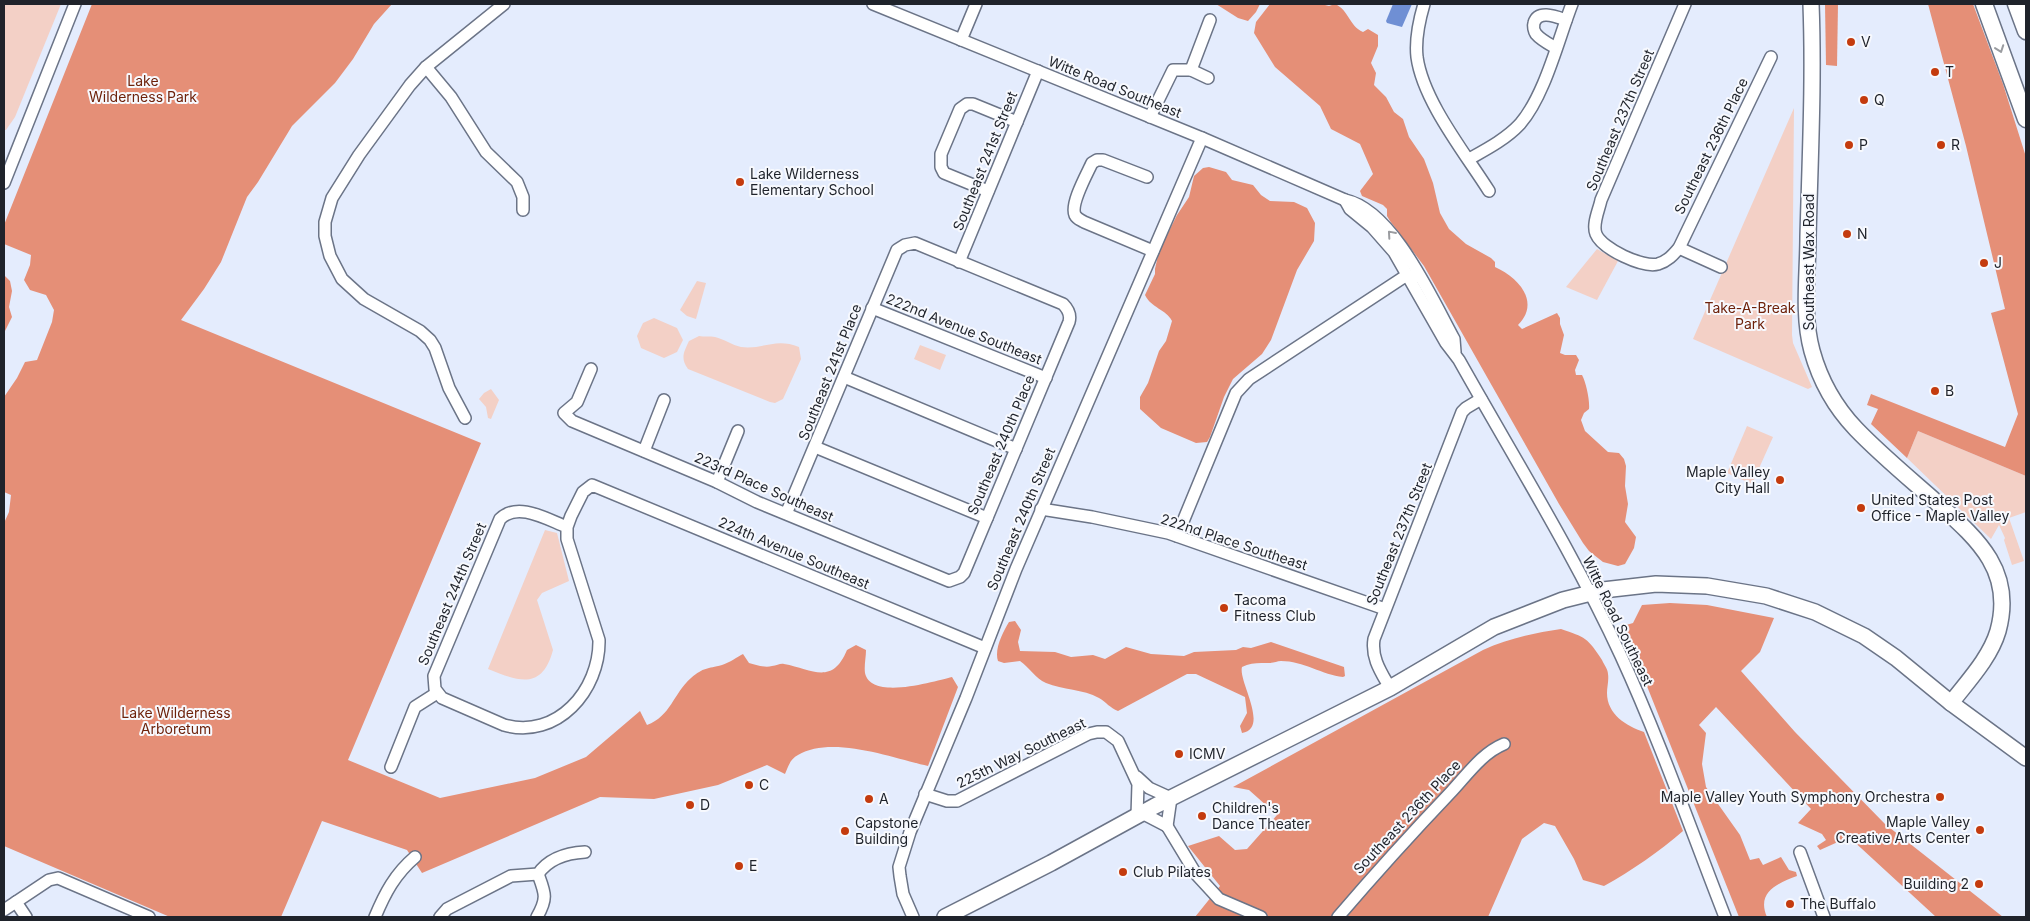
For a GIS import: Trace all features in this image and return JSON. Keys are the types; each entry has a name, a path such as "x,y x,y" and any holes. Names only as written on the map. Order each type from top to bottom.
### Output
{"highway":[{"path":"1984,4 2026,123"},
{"path":"2016,4 2026,31"}],"main road":[{"name":"Southeast Wax Road","path":"1811,4 1812,73 1807,307 1811,350 1827,389 1848,420 1867,440 1971,533 1988,554 1999,580 2001,616 1995,640 1982,663 1951,703"},
{"path":"945,917 1051,863 1171,798 1390,688 1494,627 1527,612 1588,593 1656,584 1707,586 1744,592 1798,606 1829,618 1864,636 1896,658 1951,703 2026,758"}],"street":[{"path":"4,183 75,4"},
{"path":"465,418 449,388 435,348 430,340 420,331 364,299 342,279 330,256 325,236 325,222 332,198 359,155 410,85 426,67 504,4"},
{"name":"Witte Road Southeast","path":"873,4 1202,138 1345,200 1355,202 1393,236 1414,267 1454,339 1454,352"},
{"path":"961,40 976,4"},
{"path":"1424,4 1417,34 1417,58 1423,78 1435,106 1489,191"},
{"path":"1469,159 1500,141 1519,124 1532,107 1572,4"},
{"name":"Southeast 237th Street","path":"1679,248 1670,259 1657,264 1643,264 1606,246 1596,234 1595,225 1602,200 1685,4"},
{"path":"1556,48 1537,35 1534,22 1541,15 1550,15 1566,20"},
{"path":"1191,70 1210,20"},
{"name":"Southeast 236th Place","path":"1679,248 1771,57"},
{"path":"426,67 450,97 486,152 517,182 523,197 522,210"},
{"path":"1150,117 1173,70 1191,70 1208,78"},
{"name":"Southeast 241st Street","path":"959,262 1038,72"},
{"path":"988,191 944,173 941,167 941,154 960,109 966,104 973,104 1017,122"},
{"name":"Southeast 240th Street","path":"913,917 903,894 899,867 910,832 1041,508 1202,138"},
{"path":"1147,177 1103,160 1097,160 1092,163 1074,203 1074,211 1077,218 1084,222 1153,251"},
{"name":"Witte Road Southeast","path":"1345,200 1350,209 1372,227 1386,242 1407,275 1481,399 1588,593 1641,701 1725,917"},
{"name":"Southeast 241st Place","path":"786,514 897,250 905,244 915,243 959,262"},
{"path":"1679,248 1722,267"},
{"name":"Southeast 240th Place","path":"955,580 964,573 1070,317 1063,304 959,262"},
{"path":"1177,536 1236,393 1242,385 1281,357 1407,275 1418,282 1433,309 1440,314"},
{"name":"222nd Avenue Southeast","path":"872,308 1046,378"},
{"name":"223rd Place Southeast","path":"591,369 577,402 564,413 572,422 944,580 955,580"},
{"path":"844,377 1016,449"},
{"name":"Southeast 237th Street","path":"1390,688 1376,663 1373,647 1385,609 1462,412 1481,399"},
{"path":"644,451 664,400"},
{"path":"717,482 738,431"},
{"path":"815,447 987,518"},
{"name":"224th Avenue Southeast","path":"567,527 583,492 592,485 985,648"},
{"name":"222nd Place Southeast","path":"1041,508 1177,536 1385,609"},
{"name":"Southeast 244th Street","path":"437,693 434,685 434,676 500,519 510,512 518,511 567,527"},
{"path":"391,767 415,707 437,693 446,701 513,728 534,726 554,719 572,706 585,693 594,672 599,640 569,548 567,527"},
{"name":"225th Way Southeast","path":"925,794 946,801 957,801 1088,734 1097,732 1106,732 1116,738 1137,777"},
{"name":"Southeast 236th Place","path":"1338,917 1399,846 1480,761 1504,744"},
{"path":"1137,777 1149,788 1171,798 1167,826"},
{"path":"1137,777 1139,815 1167,826 1196,874 1219,899 1261,917"},
{"path":"440,917 447,909 511,876 538,874 544,866 563,855 585,852"},
{"path":"1800,852 1824,917"},
{"path":"375,917 394,878 415,857"},
{"path":"537,917 544,906 546,898 538,874"},
{"path":"4,910 53,878 58,878 67,880 149,917"},
{"path":"16,902 26,917"}],"green space":[{"path":"4,4 61,4 15,117 6,130 4,130"},
{"path":"92,4 392,4 374,24 353,59 335,83 292,126 247,197 221,262 181,320 481,443 348,760 440,798 535,778 586,757 640,711 647,725 655,721 667,710 685,684 695,674 703,670 725,664 743,654 749,663 761,666 769,667 783,664 812,671 828,672 835,668 847,650 856,645 866,650 865,673 870,681 879,686 891,688 904,687 952,677 958,687 928,766 862,750 828,747 812,749 793,759 785,774 767,765 718,785 654,799 600,797 422,873 407,850 322,821 281,917 170,917 4,846 4,523 9,512 11,495 4,492 4,397 25,362 37,360 52,322 54,310 46,295 30,290 24,280 30,265 31,255 4,244 4,225"},
{"path":"1216,4 1260,4 1248,21 1238,18"},
{"path":"1270,4 1321,4 1329,6 1335,4 1343,10 1358,29 1363,32 1368,29 1378,35 1378,46 1371,63 1376,73 1374,85 1386,97 1394,112 1403,119 1409,137 1424,159 1433,183 1440,213 1449,229 1466,244 1491,258 1495,262 1495,267 1512,277 1524,291 1527,299 1527,308 1525,316 1518,325 1522,329 1557,313 1564,335 1560,353 1576,355 1579,360 1575,370 1576,375 1582,375 1586,387 1589,409 1584,413 1581,420 1585,431 1608,452 1619,453 1624,459 1626,466 1625,486 1628,504 1625,522 1636,537 1634,548 1625,564 1618,566 1603,562 1589,551 1583,543 1424,266 1390,221 1387,216 1387,209 1383,205 1362,196 1360,191 1373,174 1360,144 1331,129 1320,106 1275,67 1254,33 1256,22"},
{"path":"1825,4 1838,4 1837,66 1826,65"},
{"path":"1928,4 1973,4 2003,84 2026,157 2026,476 1918,431 1907,458 1871,424 1878,409 1867,405 1871,394 2005,447 2018,414 1991,313 2005,309 1966,146"},
{"name":"Take-A-Break Park","path":"1794,108 1792,335 1793,343 1812,387 1808,389 1693,339"},
{"path":"1209,167 1226,172 1232,180 1253,185 1261,195 1270,201 1294,202 1307,208 1315,223 1314,241 1297,270 1271,340 1262,354 1233,379 1207,442 1196,443 1161,428 1140,409 1140,397 1148,383 1159,351 1166,341 1172,321 1151,303 1145,295 1155,274 1159,251 1177,215 1189,197 1194,176 1203,168"},
{"path":"1597,249 1618,261 1597,300 1566,287"},
{"path":"4,275 10,281 12,291 9,307 12,317 4,333"},
{"path":"697,281 706,283 696,319 687,316 680,310"},
{"path":"654,318 677,328 683,340 677,352 664,358 641,348 637,336 643,323"},
{"path":"699,336 715,337 741,347 783,343 799,347 801,359 783,399 775,403 770,402 688,369 683,358 684,352 689,341"},
{"path":"920,345 946,355 940,370 914,359"},
{"path":"491,389 499,400 491,419 488,418 486,407 479,399"},
{"path":"1747,426 1773,437 1752,484 1727,473"},
{"path":"1918,431 2026,476 2026,512 2009,518 2024,561 2012,565 2005,538 1999,525 1991,539 1907,458"},
{"path":"545,530 557,533 569,581 542,593 537,600 553,650 548,663 536,677 519,679 509,677 488,669"},
{"path":"1670,603 1707,605 1774,618 1760,652 1741,671 1795,732 1885,824 2003,917 1936,917 1849,837 1820,850 1817,846 1826,840 1822,834 1798,823 1811,809 1716,707 1699,725 1706,733 1702,764 1706,787 1740,835 1750,860 1759,858 1763,865 1781,857 1789,870 1796,872 1797,876 1776,885 1767,895 1764,901 1764,908 1767,917 1739,917 1623,626 1633,623 1642,605"},
{"path":"1015,621 1021,630 1018,642 1020,651 1055,652 1071,657 1093,655 1105,659 1126,647 1151,654 1184,656 1194,652 1236,650 1243,647 1251,648 1271,642 1344,667 1345,676 1335,676 1305,666 1281,661 1249,664 1242,667 1244,683 1251,703 1253,723 1250,729 1242,733 1240,726 1247,713 1245,697 1196,674 1187,674 1118,711 1093,695 1046,683 1020,661 1004,663 998,661 997,651 1002,636 1009,622"},
{"path":"1561,629 1585,639 1593,647 1607,670 1607,693 1610,707 1624,723 1644,732 1683,831 1665,846 1604,886 1583,880 1574,859 1555,826 1544,823 1522,839 1488,917 1195,917 1220,886 1188,846 1219,836 1235,850 1247,849 1277,815 1249,790 1233,787 1483,650 1521,637"}],"water":[{"path":"1393,4 1412,4 1402,27 1387,23 1386,21"}],"place":[{"name":"V","path":"1851,42"},
{"name":"T","path":"1935,72"},
{"name":"Q","path":"1864,100"},
{"name":"P","path":"1849,145"},
{"name":"R","path":"1941,145"},
{"name":"Lake Wilderness Elementary School","path":"740,182"},
{"name":"N","path":"1847,234"},
{"name":"J","path":"1984,263"},
{"name":"B","path":"1935,391"},
{"name":"Maple Valley City Hall","path":"1780,480"},
{"name":"United States Post Office - Maple Valley","path":"1861,508"},
{"name":"Tacoma Fitness Club","path":"1224,608"},
{"name":"ICMV","path":"1179,754"},
{"name":"C","path":"749,785"},
{"name":"Maple Valley Youth Symphony Orchestra","path":"1940,797"},
{"name":"A","path":"869,799"},
{"name":"D","path":"690,805"},
{"name":"Children's Dance Theater","path":"1202,816"},
{"name":"Maple Valley Creative Arts Center","path":"1980,830"},
{"name":"Capstone Building","path":"845,831"},
{"name":"E","path":"739,866"},
{"name":"Club Pilates","path":"1123,872"},
{"name":"Building 2","path":"1979,884"},
{"name":"The Buffalo","path":"1790,904"}],"park label":[{"name":"Lake Wilderness Park","path":"143,89"},
{"name":"Lake Wilderness Arboretum","path":"176,722"}]}
